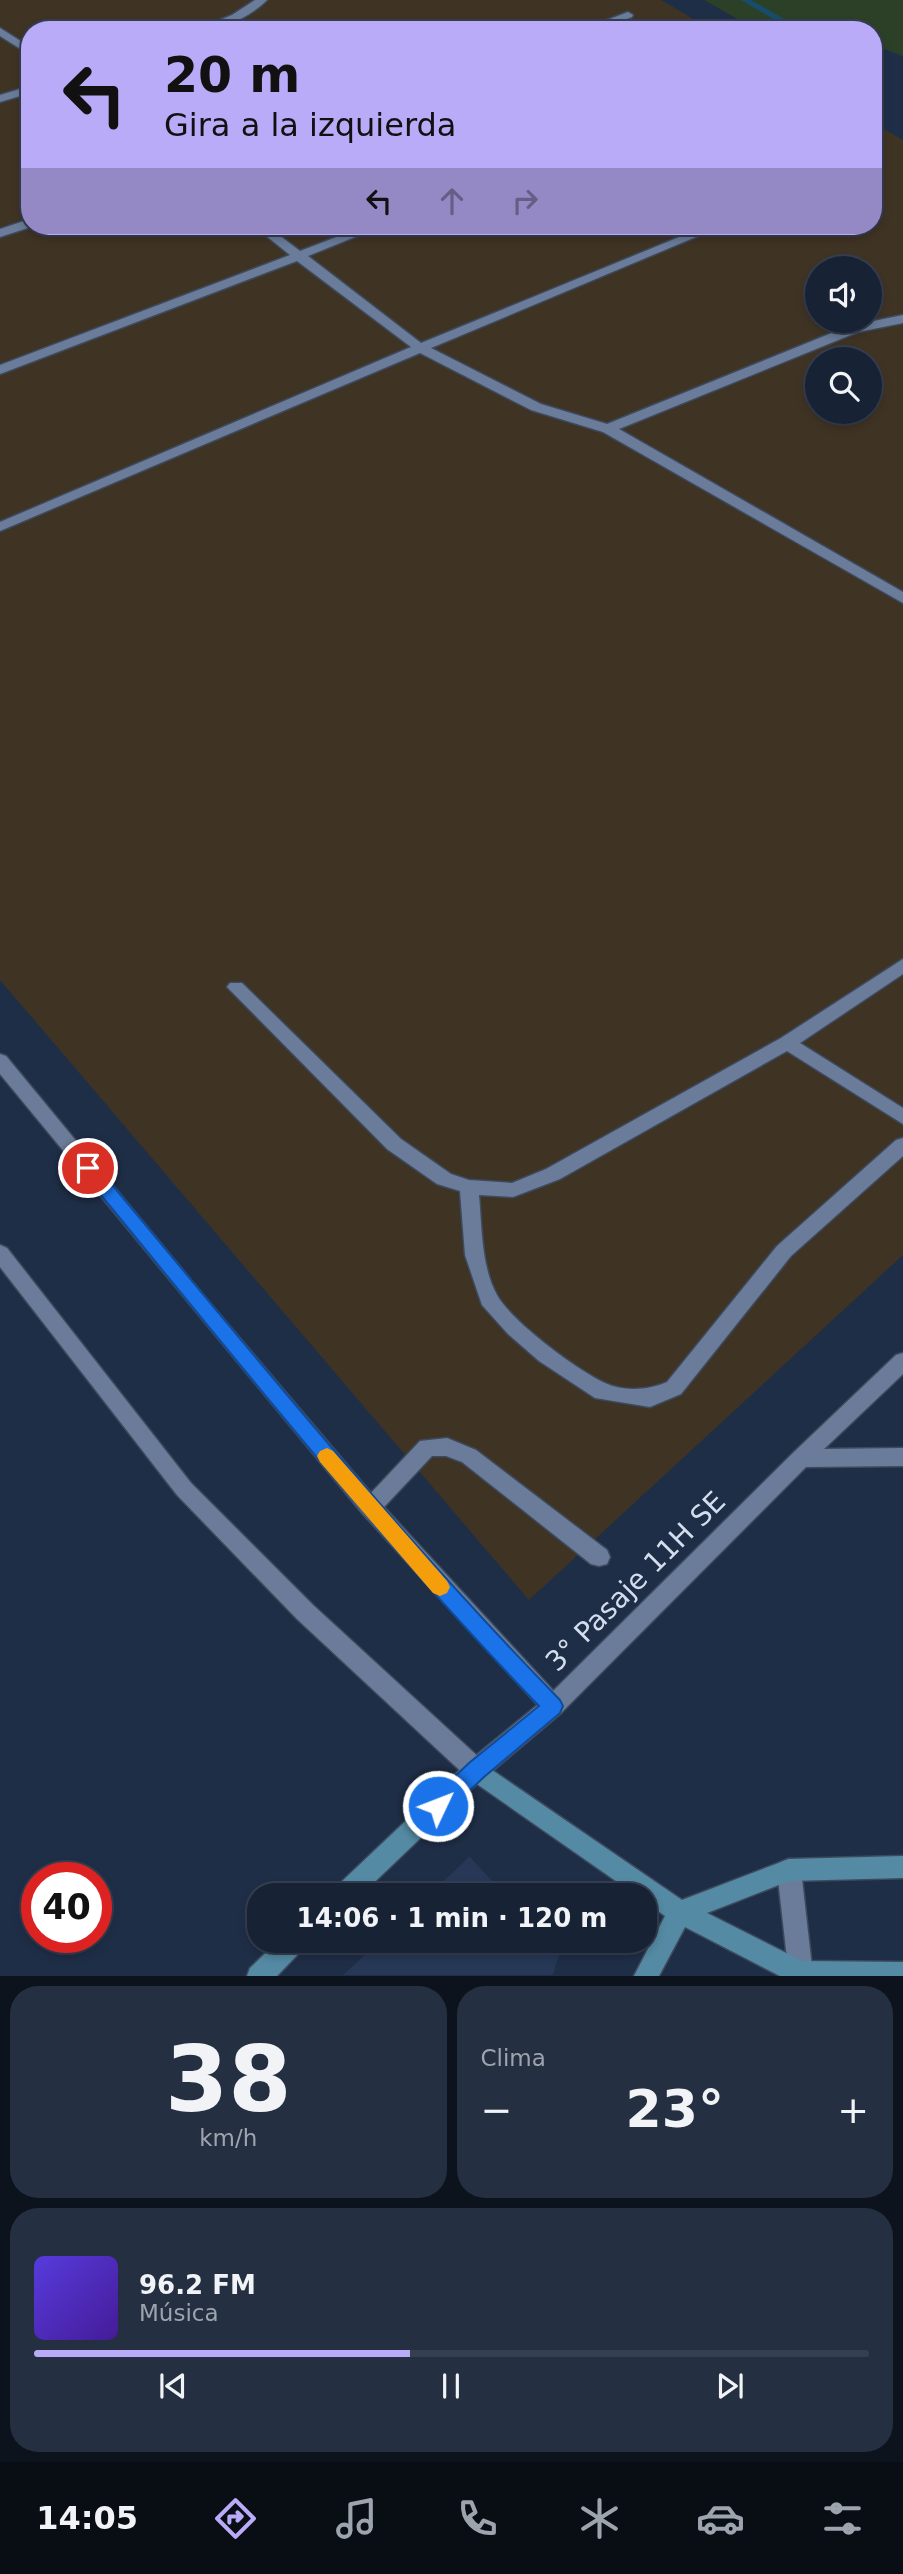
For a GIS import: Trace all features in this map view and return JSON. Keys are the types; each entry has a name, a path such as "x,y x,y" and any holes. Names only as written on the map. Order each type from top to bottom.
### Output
{"main road":[{"name":"3° Pasaje 11H SE","path":"357,1883 476,1770"},
{"path":"476,1770 680,1912 800,1974 903,1974"},
{"path":"646,1976 680,1912 789,1870 903,1867"},
{"path":"259,1976 283,1953"}],"street":[{"path":"227,21 262,0"},
{"path":"611,21 628,15"},
{"path":"0,31 21,46"},
{"path":"0,99 21,92"},
{"path":"0,233 21,226"},
{"path":"272,235 420,348 536,407 608,429 903,598"},
{"path":"0,370 352,235"},
{"path":"0,527 420,348 694,235"},
{"path":"608,429 853,329 903,319"},
{"path":"236,987 394,1144 444,1179 469,1187 513,1190 553,1174 787,1043 903,965"},
{"path":"787,1043 903,1117"},
{"path":"0,1061 370,1508 468,1618 553,1706"},
{"path":"469,1187 475,1255 489,1299 515,1328 546,1355 602,1392 650,1399 674,1388 784,1251 903,1145"},
{"path":"0,1252 184,1489 305,1612 476,1770"},
{"name":"3° Pasaje 11H SE","path":"476,1770 553,1706 801,1458 903,1362"},
{"path":"370,1508 427,1447 447,1447 470,1456 599,1557"},
{"path":"801,1458 903,1457"},
{"path":"789,1870 800,1974"}],"shaded area":[{"path":"0,0 661,0 697,21 21,21 21,235 882,235 882,128 903,140 903,1255 529,1600 0,980"},
{"path":"469,1857 494,1883 442,1883"},
{"path":"367,1953 559,1954 553,1975 343,1975"}],"green space":[{"path":"704,0 903,0 903,56 882,48 882,21 741,21"}],"waterway":[{"path":"745,0 783,21"}],"slow traffic":[{"path":"327,1456 440,1587"}],"route":[{"path":"88,1168 370,1508 468,1618 553,1706 476,1770 438,1806"}]}
